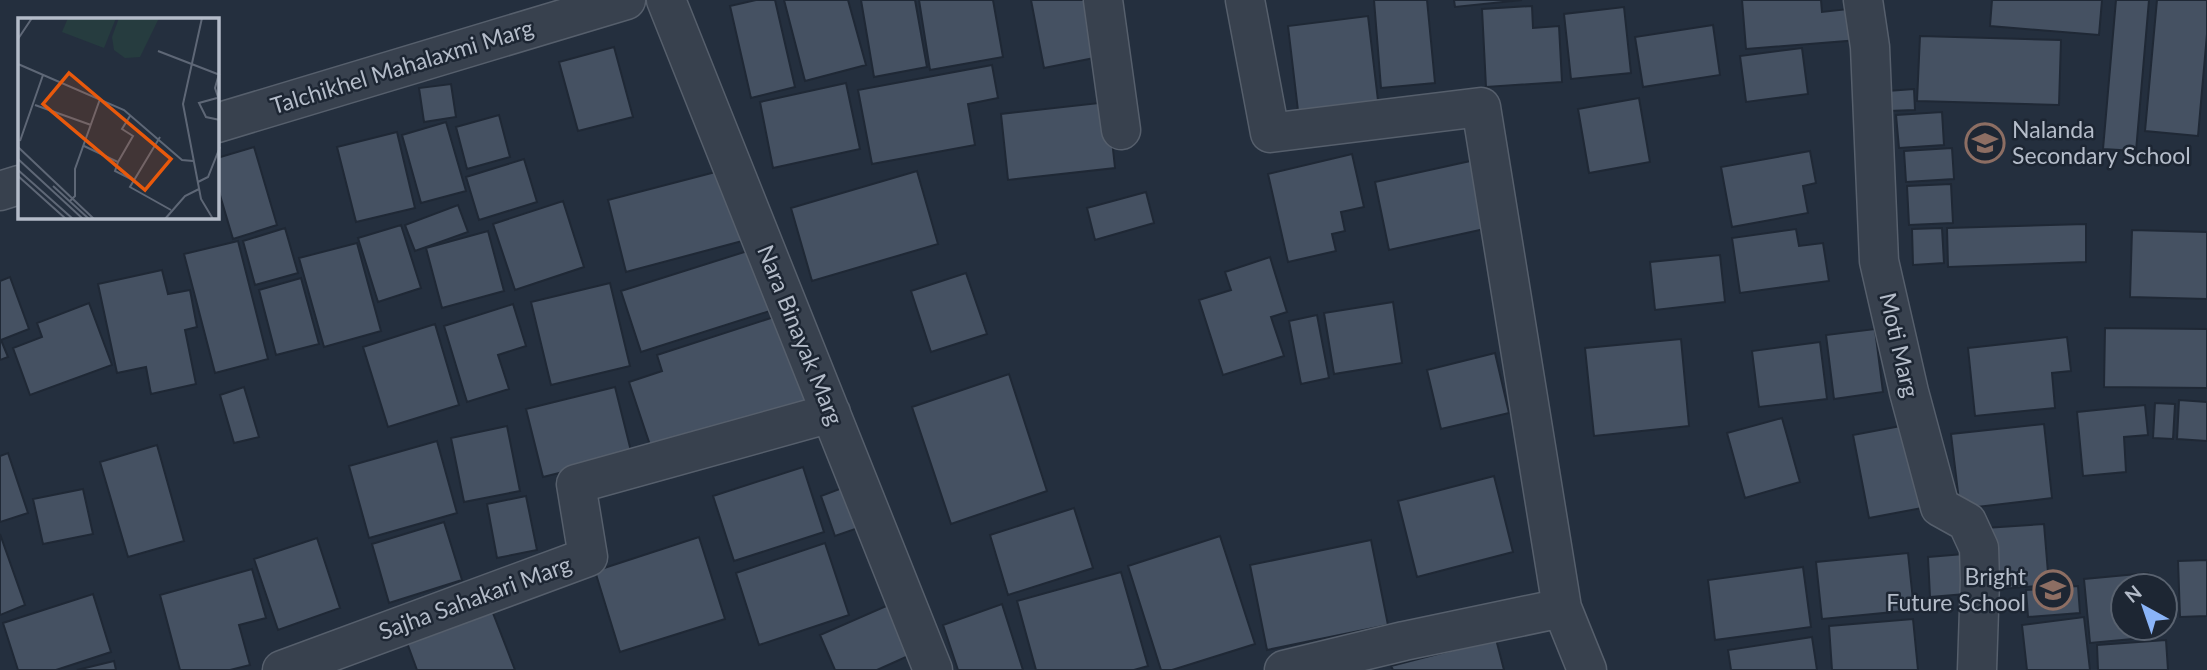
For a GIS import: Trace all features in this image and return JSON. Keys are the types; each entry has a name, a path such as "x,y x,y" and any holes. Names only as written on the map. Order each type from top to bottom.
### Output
{"street":[{"name":"Talchikhel Mahalaxmi Marg","path":"219,122 626,0"},
{"name":"Nara Binayak Marg","path":"666,0 933,670"},
{"path":"1103,0 1121,130"},
{"path":"1245,0 1270,134 1481,107 1562,608 1587,670"},
{"name":"Moti Marg","path":"1863,0 1870,47 1879,261 1909,392 1940,507 1967,522 1979,548 1971,668"},
{"path":"0,191 18,185"},
{"name":"Sajha Sahakari Marg","path":"282,670 588,557 576,484 831,413"},
{"path":"1284,670 1404,641 1562,608"}],"building":[{"path":"756,0 775,0 795,87 751,98 730,6"},
{"path":"784,0 848,0 866,65 805,81"},
{"path":"861,0 915,0 927,67 874,77"},
{"path":"919,0 993,0 1003,57 930,70"},
{"path":"1031,0 1087,0 1099,57 1044,68"},
{"path":"1374,0 1427,0 1435,83 1381,88"},
{"path":"1454,0 1522,0 1455,7"},
{"path":"1742,0 1821,0 1822,12 1857,8 1859,40 1746,49"},
{"path":"1992,0 2102,0 2099,35 1990,26"},
{"path":"2116,0 2149,0 2136,151 2103,149"},
{"path":"2157,0 2207,0 2207,34 2198,136 2145,131"},
{"path":"1532,6 1533,28 1559,26 1562,82 1486,87 1482,9"},
{"path":"1624,7 1631,73 1571,79 1564,14"},
{"path":"1368,16 1379,109 1299,119 1288,26"},
{"path":"1713,25 1720,75 1643,87 1635,37"},
{"path":"1920,36 2061,40 2059,105 1917,101"},
{"path":"614,47 633,117 578,131 559,62"},
{"path":"1802,48 1808,94 1746,102 1740,56"},
{"path":"992,65 998,98 968,104 975,145 872,164 858,90"},
{"path":"846,83 860,149 773,168 760,102"},
{"path":"451,84 456,117 424,122 419,88"},
{"path":"1914,89 1915,110 1888,111 1887,91"},
{"path":"1639,98 1650,162 1589,173 1578,109"},
{"path":"1108,102 1115,168 1008,180 1001,114"},
{"path":"1942,112 1944,145 1899,148 1896,115"},
{"path":"499,115 510,157 467,169 456,127"},
{"path":"446,122 466,191 421,203 402,135"},
{"path":"397,132 415,208 356,222 337,147"},
{"path":"254,147 277,225 233,239 219,192 219,157"},
{"path":"1952,148 1954,179 1906,182 1904,151"},
{"path":"1810,151 1816,183 1803,186 1808,213 1732,227 1721,167"},
{"path":"1352,154 1364,207 1341,212 1345,231 1332,234 1336,251 1288,262 1268,174"},
{"path":"524,159 537,202 479,220 466,177"},
{"path":"1475,160 1489,228 1389,250 1375,182"},
{"path":"727,169 746,240 626,272 608,200"},
{"path":"917,171 938,244 812,281 791,208"},
{"path":"1951,184 1953,223 1909,225 1907,186"},
{"path":"1146,192 1154,223 1095,240 1087,208"},
{"path":"563,201 584,267 515,290 493,224"},
{"path":"458,205 468,232 415,251 405,225"},
{"path":"2086,224 2086,262 1948,267 1947,228"},
{"path":"401,225 421,288 378,302 358,238"},
{"path":"285,228 298,273 255,285 243,241"},
{"path":"1942,228 1944,263 1913,265 1912,229"},
{"path":"1796,229 1799,246 1823,243 1829,281 1740,293 1732,238"},
{"path":"2132,230 2207,232 2207,299 2130,297"},
{"path":"488,231 504,291 442,308 426,248"},
{"path":"238,241 268,359 215,373 184,254"},
{"path":"357,243 381,331 324,347 299,258"},
{"path":"757,248 776,309 641,352 621,291"},
{"path":"1720,255 1725,302 1655,310 1650,262"},
{"path":"1270,257 1287,312 1271,317 1284,356 1223,375 1199,300 1231,290 1225,272"},
{"path":"162,270 168,294 190,290 197,327 185,330 196,384 151,394 146,367 117,373 98,284"},
{"path":"966,273 987,334 931,352 911,291"},
{"path":"10,277 29,329 1,340 8,357 0,360 0,281"},
{"path":"301,278 319,344 276,355 259,290"},
{"path":"610,283 630,366 551,385 531,302"},
{"path":"1393,302 1402,363 1334,374 1324,313"},
{"path":"89,303 112,365 30,395 13,348 42,337 37,323"},
{"path":"513,304 526,346 498,355 509,389 467,402 444,326"},
{"path":"780,315 809,403 653,454 629,382 662,371 657,355"},
{"path":"1317,315 1329,378 1301,384 1289,321"},
{"path":"435,324 459,405 388,427 363,347"},
{"path":"2105,328 2207,329 2207,388 2104,387"},
{"path":"1875,329 1883,392 1834,399 1826,335"},
{"path":"2067,337 2071,371 2052,373 2055,408 1975,416 1968,348"},
{"path":"1681,339 1689,426 1594,436 1585,348"},
{"path":"1820,342 1827,399 1759,407 1752,351"},
{"path":"1495,353 1509,413 1441,429 1427,370"},
{"path":"1009,374 1047,491 951,524 912,407"},
{"path":"244,387 259,437 234,443 220,395"},
{"path":"615,387 632,455 543,477 526,409"},
{"path":"2179,400 2207,402 2207,441 2177,439"},
{"path":"2155,403 2175,404 2173,439 2153,438"},
{"path":"2145,405 2148,435 2124,437 2126,472 2083,476 2077,412"},
{"path":"1782,418 1800,482 1745,498 1727,433"},
{"path":"2044,424 2052,498 1960,509 1951,434"},
{"path":"1906,425 1922,508 1869,518 1853,435"},
{"path":"507,426 520,491 464,502 451,438"},
{"path":"437,441 457,513 369,538 349,466"},
{"path":"157,445 184,541 128,557 100,462"},
{"path":"8,453 28,513 0,522 0,456"},
{"path":"803,467 824,532 734,561 713,496"},
{"path":"1494,476 1513,552 1417,577 1398,501"},
{"path":"850,485 864,526 835,536 821,496"},
{"path":"83,489 93,534 43,544 33,499"},
{"path":"526,496 537,550 497,558 487,504"},
{"path":"1074,508 1093,568 1008,595 990,535"},
{"path":"444,522 462,580 389,603 372,544"},
{"path":"2044,524 2049,585 1989,590 1985,528"},
{"path":"0,534 25,605 0,615"},
{"path":"1220,536 1255,644 1172,670 1161,670 1128,566"},
{"path":"699,537 725,619 620,652 595,571"},
{"path":"317,538 340,608 278,630 254,559"},
{"path":"1371,540 1388,625 1267,650 1250,565"},
{"path":"825,543 849,615 759,645 736,573"},
{"path":"1908,553 1914,610 1822,619 1816,562"},
{"path":"1976,553 1966,594 1930,597 1928,557"},
{"path":"2207,560 2207,616 2180,617 2178,561"},
{"path":"1803,567 1811,627 1715,640 1708,580"},
{"path":"252,569 266,618 239,625 250,665 230,670 180,670 160,595"},
{"path":"1121,572 1148,666 1134,670 1036,670 1017,601"},
{"path":"2109,577 2109,641 2090,643 2084,579"},
{"path":"2078,586 2080,613 2028,617 2026,590"},
{"path":"93,594 111,652 56,670 18,670 3,623"},
{"path":"893,603 915,653 877,670 835,670 820,635"},
{"path":"1002,604 1023,670 958,670 943,625"},
{"path":"491,608 515,670 417,670 406,640"},
{"path":"2084,617 2090,670 2027,670 2022,625"},
{"path":"1913,619 1918,670 1832,670 1829,626"},
{"path":"1812,637 1817,670 1731,670 1728,650"},
{"path":"1496,639 1504,670 1393,670 1391,666"},
{"path":"2166,642 2168,670 2098,670 2097,645"},
{"path":"114,661 116,670 77,670"}],"place":[{"name":"Nalanda Secondary School","path":"1985,143"},
{"name":"Bright Future School","path":"2053,590"}]}
